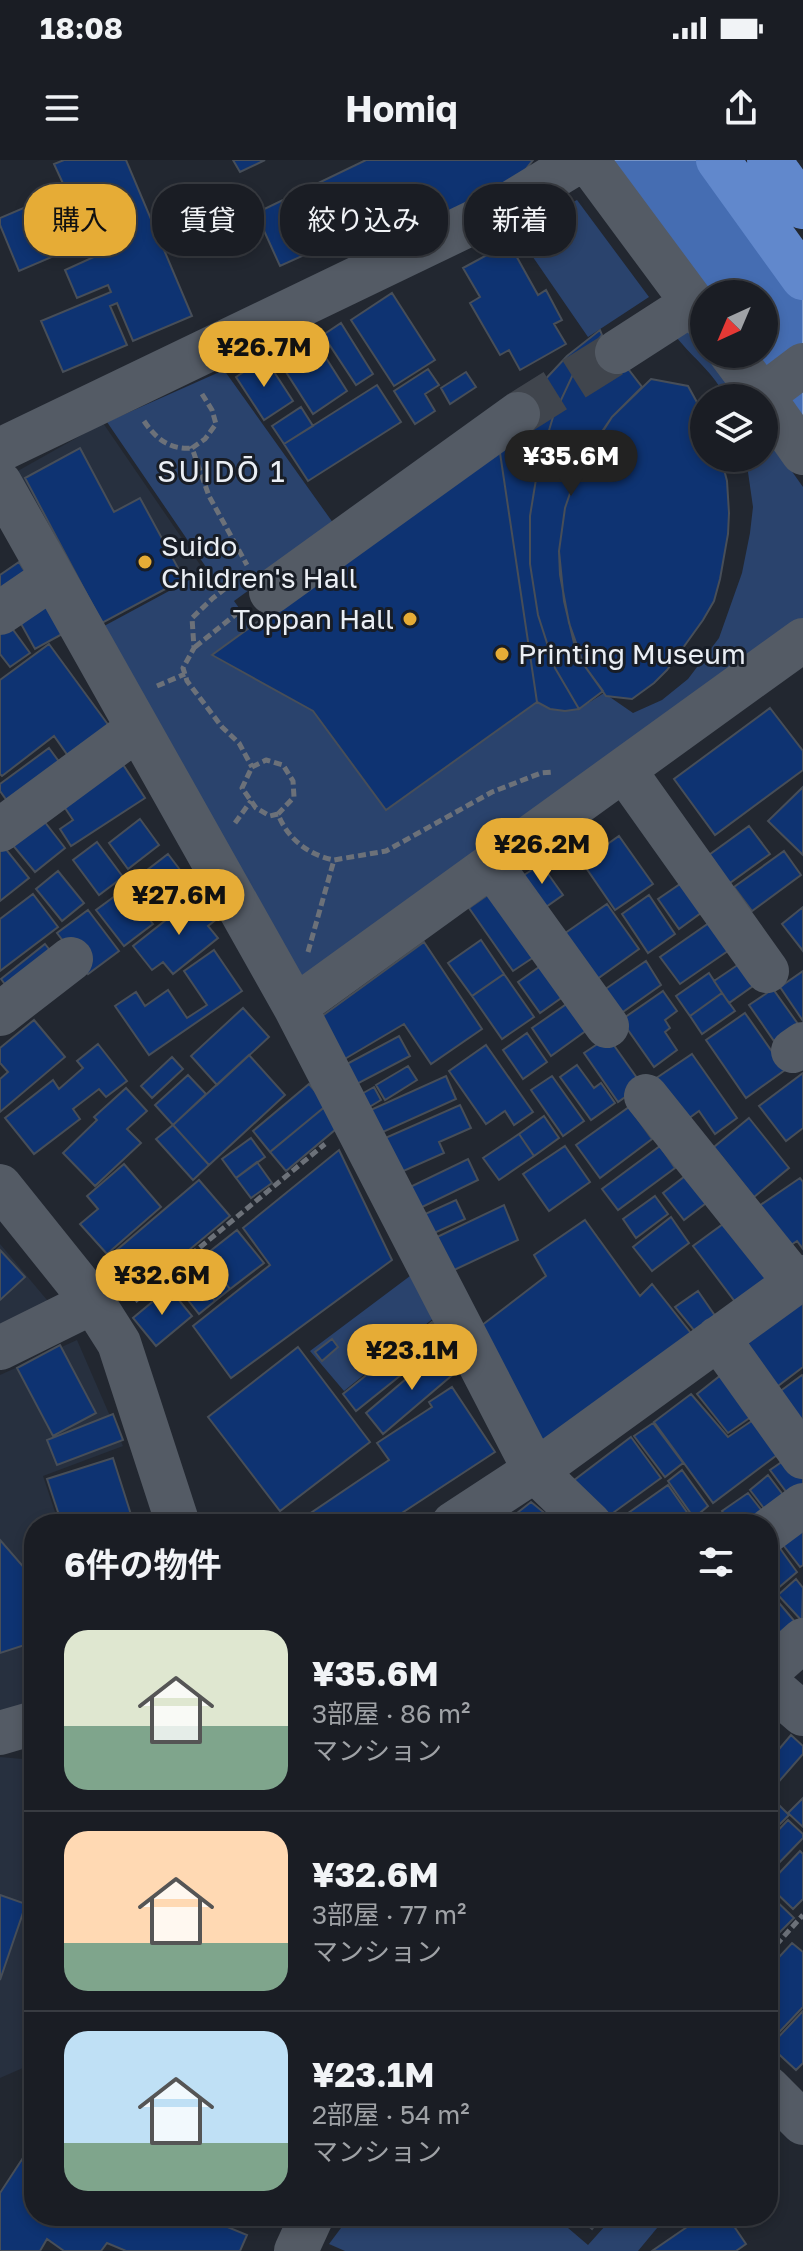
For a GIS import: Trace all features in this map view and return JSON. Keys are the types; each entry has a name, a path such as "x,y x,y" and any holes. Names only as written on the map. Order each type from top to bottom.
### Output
{"highway":[{"path":"718,160 803,278"},
{"path":"769,160 803,207"},
{"path":"787,160 803,191"}],"street":[{"path":"0,450 499,210 584,160 690,299"},
{"path":"617,352 690,316"},
{"path":"748,368 767,384"},
{"path":"778,400 803,453"},
{"path":"248,589 518,414"},
{"path":"0,483 295,1007 535,1471 580,1514"},
{"path":"0,613 53,577"},
{"path":"295,1007 803,640"},
{"path":"0,830 137,729"},
{"path":"624,770 767,971"},
{"path":"492,866 607,1026"},
{"path":"0,1014 71,959"},
{"path":"468,1514 535,1471 799,1280 646,1096"},
{"path":"0,1186 100,1313 119,1343 175,1514"},
{"path":"0,1348 100,1313"},
{"path":"718,1338 803,1457"},
{"path":"778,1524 803,1505"},
{"path":"778,1662 803,1640"},
{"path":"778,1693 803,1714"},
{"path":"0,1733 24,1726"},
{"path":"778,2098 803,2123"}],"path":[{"path":"138,412 154,435 169,446 192,448 205,439 216,424 212,410 200,391"},
{"path":"192,448 209,496 249,567 248,589 194,648 183,668 187,681 222,727 239,743 252,767"},
{"path":"194,648 192,618 213,598 248,589"},
{"path":"266,760 283,765 293,781 294,797 278,814 270,816 256,808 242,788 252,767 266,760"},
{"path":"278,814 284,830 316,857 334,860 386,851 492,792 541,773 554,772"},
{"path":"308,960 308,950 334,860"},
{"path":"100,1313 353,1121"},
{"path":"778,1943 803,1915"}],"shaded area":[{"path":"610,160 723,160 803,271 803,424 778,390 778,384 773,384 761,368 778,368 778,280 698,280"},
{"path":"576,200 649,297 588,337 532,256 576,256"},
{"path":"690,330 690,352 677,338"},
{"path":"704,368 719,368 730,384 717,384"},
{"path":"224,370 336,527 234,601 252,626 211,655 313,711 386,810 537,702 572,709 604,693 633,713 662,700 688,679 719,638 742,573 753,507 748,472 778,472 778,452 803,487 803,624 297,996 93,632 208,570 107,422"},
{"path":"103,423 203,569 99,625 16,472"},
{"path":"0,1244 52,1306 0,1330"},
{"path":"414,1273 435,1317 344,1391 310,1351"},
{"path":"77,1340 123,1446 43,1476 56,1514 24,1514 24,1713 0,1721 0,1375"},
{"path":"0,1757 24,1759 24,2068 0,2078"},
{"path":"342,2226 566,2226 588,2245 605,2226 659,2226 638,2251 345,2251 329,2244"}],"building":[{"path":"64,160 126,160 152,221 152,256 167,256 192,316 133,341 117,303 110,306 127,345 63,372 41,321 111,292 108,285 77,298 65,270 96,256 136,256 136,184 63,184 54,164"},
{"path":"233,160 265,160 240,172"},
{"path":"366,160 533,160 513,184 464,184 464,207 448,215 448,184 316,184"},
{"path":"280,201 280,256 302,256 280,266 264,231 264,209"},
{"path":"24,208 24,256 54,256 19,271 0,218"},
{"path":"485,256 516,256 538,295 546,290 562,320 554,324 566,344 520,370 509,350 500,355 470,303 480,297 463,268"},
{"path":"392,293 435,360 394,386 351,320"},
{"path":"341,323 373,374 356,385 323,335"},
{"path":"600,330 602,335 575,370 553,417 538,467 530,516 530,564 538,615 555,668 579,709 565,711 550,709 537,702 499,446 540,385 567,356"},
{"path":"602,335 642,387 612,417 588,452 578,470 565,508 559,551 564,601 574,643 584,665 603,691 579,709 555,668 538,615 530,564 530,516 538,467 553,417 575,370"},
{"path":"312,336 347,391 313,414 277,358"},
{"path":"265,358 293,401 264,420 236,377"},
{"path":"428,369 439,385 425,394 435,411 415,424 394,391"},
{"path":"466,372 476,387 450,404 441,388"},
{"path":"651,379 688,386 690,472 725,472 727,481 728,534 714,601 667,670 632,699 606,696 584,665 569,623 560,575 559,551 565,508 578,470 612,417"},
{"path":"377,385 401,422 308,481 284,444"},
{"path":"301,407 313,426 284,444 272,426"},
{"path":"499,446 537,702 386,810 313,711 212,655"},
{"path":"80,448 114,512 140,498 184,579 102,623 25,478"},
{"path":"19,562 32,583 0,599 0,575"},
{"path":"43,597 64,633 35,649 15,613"},
{"path":"6,620 30,653 10,667 0,654 0,624"},
{"path":"49,644 112,730 71,760 54,736 2,776 0,680"},
{"path":"770,708 803,751 803,770 715,835 674,779"},
{"path":"49,748 63,767 10,805 0,791 0,784"},
{"path":"120,760 145,798 71,846 60,829 73,820 59,799"},
{"path":"803,787 803,855 768,821"},
{"path":"37,812 65,848 35,872 6,837"},
{"path":"140,819 159,845 128,869 109,843"},
{"path":"749,826 770,854 723,888 702,860"},
{"path":"619,836 653,884 615,910 582,862"},
{"path":"0,842 29,878 0,901"},
{"path":"97,842 123,877 99,895 73,860"},
{"path":"784,851 801,875 752,911 734,887"},
{"path":"168,854 196,891 166,914 138,877"},
{"path":"541,864 563,895 543,909 521,877"},
{"path":"58,871 84,903 62,921 36,889"},
{"path":"689,878 709,907 679,929 658,899"},
{"path":"502,885 546,949 513,971 469,908"},
{"path":"126,888 153,924 124,946 96,910"},
{"path":"33,894 58,927 0,971 0,919"},
{"path":"199,894 218,918 208,926 218,938 173,974 163,962 152,970 133,946"},
{"path":"649,895 675,934 648,953 622,914"},
{"path":"607,904 639,949 593,982 561,936"},
{"path":"803,907 803,951 782,924"},
{"path":"88,910 119,951 88,974 57,933"},
{"path":"719,916 738,944 680,984 660,957"},
{"path":"481,940 504,974 472,996 448,963"},
{"path":"424,942 482,1029 431,1064 404,1024 343,1060 318,1019"},
{"path":"45,944 57,959 13,995 1,979"},
{"path":"214,950 242,991 149,1055 115,1006 136,992 145,1006 168,990 187,1018 207,1005 184,971"},
{"path":"745,960 760,981 729,1003 714,981"},
{"path":"646,961 661,985 620,1014 604,990"},
{"path":"542,965 564,996 540,1013 518,982"},
{"path":"803,971 803,1021 780,987"},
{"path":"709,973 722,993 690,1016 676,996"},
{"path":"504,974 534,1017 502,1039 472,996"},
{"path":"773,989 798,1024 774,1041 749,1005"},
{"path":"663,991 677,1011 665,1020 670,1028 665,1032 677,1050 654,1067 621,1020"},
{"path":"722,993 735,1011 702,1034 690,1016"},
{"path":"568,1003 587,1030 551,1056 532,1028"},
{"path":"243,1008 269,1037 217,1085 191,1056"},
{"path":"745,1013 785,1070 746,1098 706,1040"},
{"path":"34,1020 65,1057 0,1112 0,1079 8,1072 0,1063 0,1048"},
{"path":"527,1033 547,1062 523,1079 503,1050"},
{"path":"399,1036 410,1056 355,1085 345,1065"},
{"path":"608,1037 642,1085 618,1102 584,1053"},
{"path":"98,1044 127,1081 106,1097 99,1089 73,1109 80,1119 34,1154 5,1118 53,1080 59,1089 83,1068 77,1061"},
{"path":"486,1045 533,1112 514,1125 505,1111 486,1124 449,1071"},
{"path":"692,1054 737,1118 715,1134 699,1111 681,1124 652,1081"},
{"path":"249,1055 285,1095 209,1165 173,1125"},
{"path":"172,1057 183,1069 152,1098 141,1086"},
{"path":"577,1065 594,1088 601,1083 615,1103 591,1120 560,1077"},
{"path":"408,1066 417,1080 385,1100 376,1085"},
{"path":"803,1073 803,1128 786,1141 759,1106"},
{"path":"188,1075 206,1094 173,1125 155,1105"},
{"path":"446,1076 456,1099 374,1136 364,1113"},
{"path":"552,1076 584,1121 563,1136 531,1090"},
{"path":"309,1084 327,1105 270,1152 253,1131"},
{"path":"374,1087 381,1100 366,1109 358,1096"},
{"path":"126,1088 147,1111 127,1129 141,1143 95,1186 63,1153 97,1120 94,1117"},
{"path":"327,1105 342,1124 286,1171 270,1152"},
{"path":"460,1105 471,1128 439,1142 444,1153 399,1173 383,1139"},
{"path":"629,1107 652,1139 600,1178 576,1145"},
{"path":"544,1116 559,1138 534,1156 519,1134"},
{"path":"749,1118 789,1168 754,1197 714,1147"},
{"path":"173,1125 209,1165 193,1180 156,1139"},
{"path":"519,1134 534,1156 499,1180 483,1158"},
{"path":"251,1138 265,1157 236,1178 222,1159"},
{"path":"565,1146 590,1182 549,1211 523,1174"},
{"path":"660,1146 675,1168 618,1210 602,1189"},
{"path":"339,1150 392,1260 231,1378 193,1326 270,1265 243,1228"},
{"path":"468,1159 478,1180 416,1210 406,1189"},
{"path":"257,1162 272,1183 251,1198 236,1178"},
{"path":"124,1164 161,1207 107,1254 80,1224 98,1209 87,1196"},
{"path":"693,1170 714,1197 684,1220 663,1193"},
{"path":"800,1178 803,1182 803,1249 797,1241 788,1247 759,1206"},
{"path":"199,1180 230,1216 141,1290 112,1254"},
{"path":"655,1196 668,1214 636,1238 623,1219"},
{"path":"456,1200 465,1219 432,1234 423,1215"},
{"path":"504,1205 518,1240 452,1271 437,1237"},
{"path":"734,1216 780,1278 739,1307 693,1246"},
{"path":"671,1217 689,1243 652,1271 633,1247"},
{"path":"585,1220 640,1296 652,1284 694,1337 538,1446 477,1329 546,1276 534,1255"},
{"path":"237,1230 264,1263 230,1289 204,1256"},
{"path":"0,1250 25,1277 0,1300"},
{"path":"204,1256 230,1289 215,1301 189,1268"},
{"path":"189,1268 215,1301 199,1314 173,1281"},
{"path":"169,1288 192,1316 156,1346 133,1318"},
{"path":"698,1291 718,1320 697,1334 675,1307"},
{"path":"803,1299 803,1367 774,1389 741,1345"},
{"path":"432,1322 446,1339 356,1411 343,1394"},
{"path":"332,1339 338,1347 322,1361 315,1352"},
{"path":"60,1345 96,1413 53,1436 17,1368"},
{"path":"298,1347 370,1442 280,1511 208,1417"},
{"path":"440,1350 457,1371 383,1434 366,1413"},
{"path":"726,1371 758,1412 728,1433 697,1394"},
{"path":"803,1376 803,1422 771,1398"},
{"path":"452,1387 495,1452 400,1514 309,1514 389,1460 377,1443 432,1407 429,1402"},
{"path":"691,1394 728,1437 756,1418 781,1452 713,1503 654,1422"},
{"path":"113,1414 123,1440 57,1465 47,1440"},
{"path":"653,1423 683,1463 665,1477 634,1436"},
{"path":"631,1437 661,1478 612,1514 602,1514 573,1481"},
{"path":"792,1455 803,1471 803,1494 793,1501 770,1470"},
{"path":"113,1458 131,1514 59,1514 47,1479"},
{"path":"682,1470 708,1506 699,1514 691,1514 668,1481"},
{"path":"768,1475 790,1504 778,1514 768,1514 750,1490"},
{"path":"668,1485 688,1514 627,1514"},
{"path":"748,1493 764,1514 724,1514 722,1511"},
{"path":"531,1502 546,1514 516,1514"},
{"path":"803,1520 803,1565 800,1567 778,1536"},
{"path":"0,1540 24,1568 24,1645 0,1653"},
{"path":"778,1546 797,1572 778,1588"},
{"path":"796,1579 803,1588 802,1621 778,1595"},
{"path":"780,1604 802,1630 778,1653"},
{"path":"791,1735 803,1746 803,1754 778,1783 778,1750"},
{"path":"803,1798 803,1827 788,1813"},
{"path":"778,1804 789,1815 778,1826"},
{"path":"788,1820 803,1834 803,1838 778,1864 778,1830"},
{"path":"800,1851 803,1854 803,1899 793,1909 778,1895 778,1874"},
{"path":"0,1895 24,1903 24,1910 0,1980"},
{"path":"778,1903 794,1918 778,1934"},
{"path":"792,1943 803,1952 803,2007 778,2033 778,1958"},
{"path":"803,2011 803,2063 796,2070 778,2053 778,2038"},
{"path":"24,2156 24,2226 225,2226 247,2235 240,2251 126,2251 107,2243 101,2251 64,2251 47,2239 40,2251 0,2251 0,2193"},
{"path":"688,2226 734,2226 746,2244 736,2251 652,2251"}],"tunnel":[{"path":"518,414 617,352"}],"place":[{"name":"Suido Children's Hall","path":"145,562"},
{"name":"Toppan Hall","path":"410,619"},
{"name":"Printing Museum","path":"502,654"}],"district":[{"name":"SUIDŌ 1","path":"222,472"}]}
